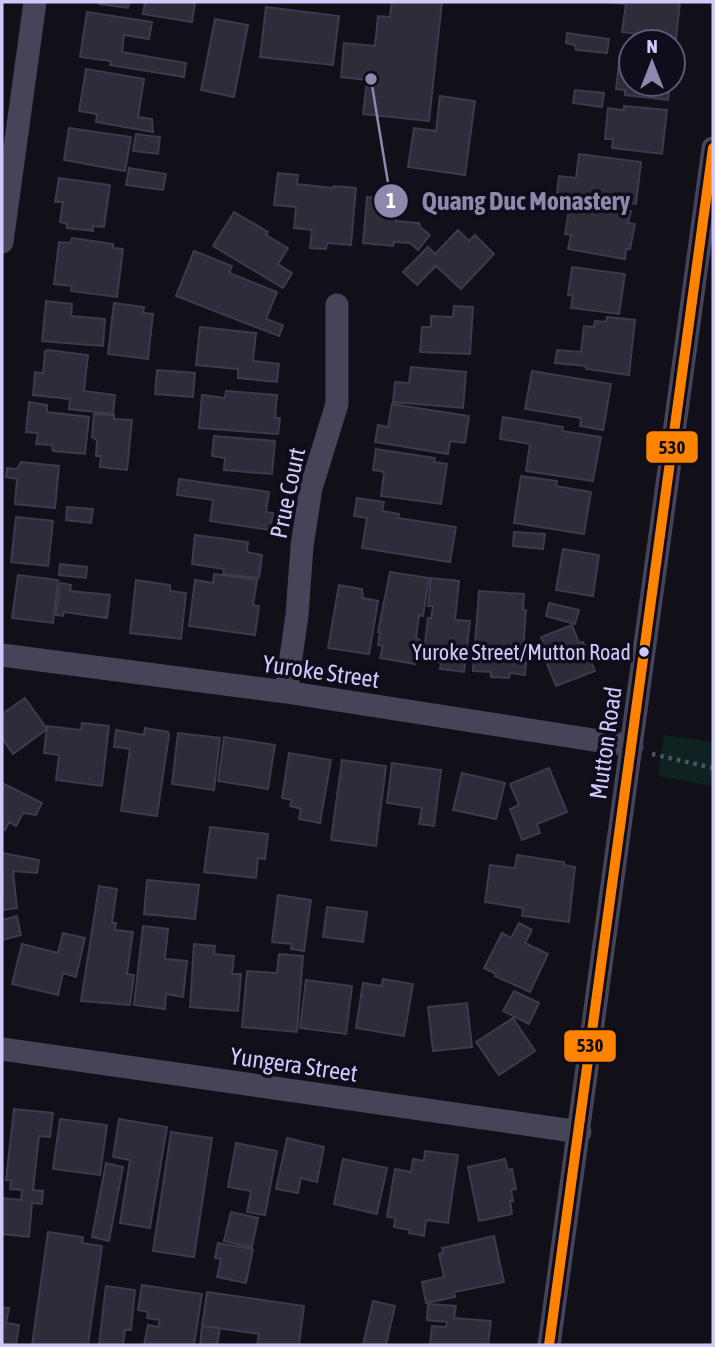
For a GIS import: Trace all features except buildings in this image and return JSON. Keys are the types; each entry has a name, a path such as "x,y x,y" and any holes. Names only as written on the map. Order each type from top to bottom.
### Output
{"street":[{"path":"2,242 35,2"},
{"name":"Mutton Road","path":"550,1345 632,746 705,263 713,148"},
{"name":"Prue Court","path":"286,692 311,488 337,404 337,305"},
{"name":"Yuroke Street","path":"2,655 286,692 632,746"},
{"name":"Yungera Street","path":"2,1049 580,1132"}],"path":[{"path":"632,746 661,758 713,768"}],"green space":[{"path":"664,735 713,742 713,786 658,776"}],"transit line":[{"name":"530","path":"549,1345 713,148"}],"place":[{"name":"Quang Duc Monastery","path":"371,79"},
{"name":"Yuroke Street/Mutton Road","path":"644,652"}]}
